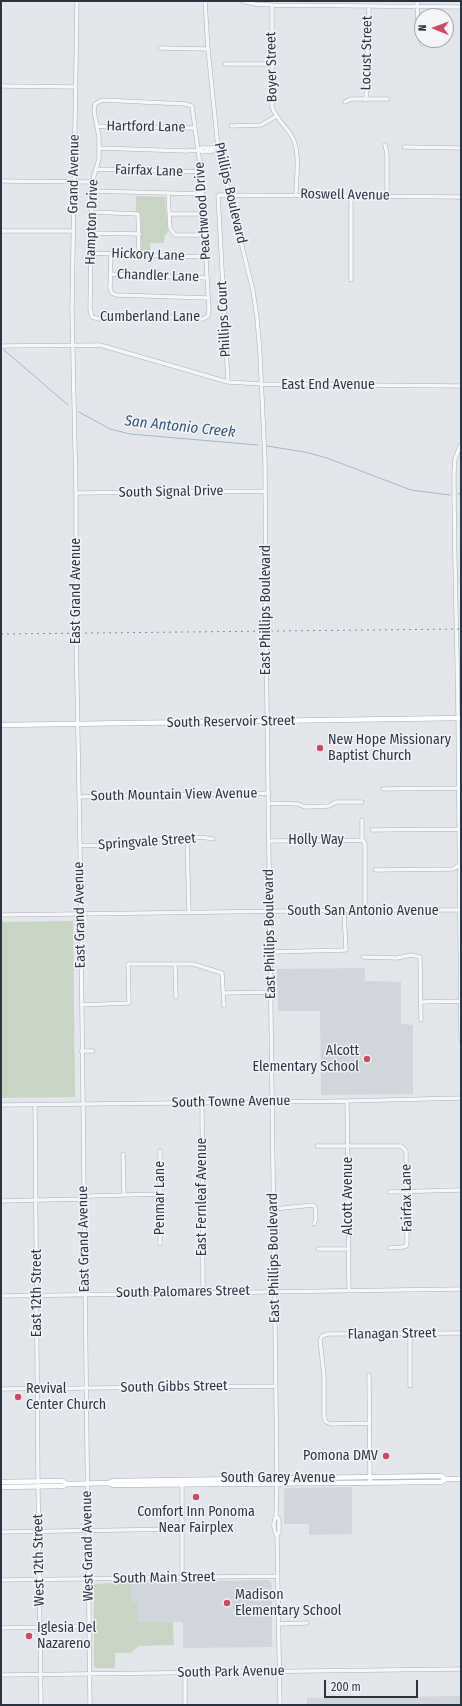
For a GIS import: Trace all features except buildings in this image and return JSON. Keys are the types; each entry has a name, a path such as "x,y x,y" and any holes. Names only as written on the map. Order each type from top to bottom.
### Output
{"main road":[{"name":"South Reservoir Street","path":"1,725 460,718"},
{"name":"South Garey Avenue","path":"109,1483 113,1485 277,1484 441,1476 446,1479 461,1479"},
{"name":"South Garey Avenue","path":"1,1482 63,1486 66,1484 109,1483 113,1481 247,1478 370,1480"},
{"path":"237,1484 239,1481 245,1481 247,1478"},
{"name":"South Garey Avenue","path":"1,1487 38,1484"}],"street":[{"name":"Grand Avenue","path":"74,346 72,310 77,1"},
{"name":"Phillips Boulevard","path":"205,1 216,148 253,290 262,384"},
{"path":"242,1 255,4 272,5 461,7"},
{"path":"417,1 417,7"},
{"name":"Boyer Street","path":"272,5 271,99 275,117 288,131 294,142 297,156 296,195"},
{"name":"Locust Street","path":"366,100 369,7"},
{"path":"160,48 208,50"},
{"path":"225,64 272,64"},
{"path":"1,86 76,87"},
{"path":"345,102 351,99 388,99"},
{"name":"Hampton Drive","path":"92,317 90,309 92,182 93,174 97,169 100,159 100,148 94,110 95,104 102,100 185,104 192,106"},
{"name":"Peachwood Drive","path":"192,106 199,150 203,194 209,311 208,316"},
{"path":"231,126 260,125 275,117"},
{"name":"Hartford Lane","path":"97,126 195,128"},
{"path":"385,145 387,154 388,196"},
{"path":"100,148 199,150 206,147 216,148"},
{"path":"404,147 461,148"},
{"name":"Fairfax Lane","path":"97,169 201,172"},
{"path":"1,181 92,182"},
{"path":"92,191 203,194"},
{"path":"168,194 170,228 175,235 205,235"},
{"name":"Roswell Avenue","path":"229,194 461,197"},
{"name":"Phillips Court","path":"228,382 218,195 229,194"},
{"path":"351,196 351,280"},
{"path":"92,212 138,214 140,234 139,254"},
{"path":"169,214 204,214"},
{"path":"1,231 73,231"},
{"path":"92,233 140,234"},
{"name":"Hickory Lane","path":"91,253 206,257"},
{"path":"111,254 110,289 112,293 116,295 208,298"},
{"name":"Chandler Lane","path":"110,274 207,278"},
{"name":"Cumberland Lane","path":"92,317 99,319 129,316 199,319 208,316"},
{"name":"East End Avenue","path":"1,346 100,345 196,374 228,382 262,384 461,386"},
{"name":"East Grand Avenue","path":"74,346 76,633 80,846 87,1484"},
{"name":"East Phillips Boulevard","path":"262,384 266,491 266,631 270,840 270,952 277,1478 276,1516 274,1520 274,1528 277,1536 280,1705"},
{"path":"461,444 455,459 454,485 460,718 458,788 460,822 461,1040"},
{"name":"South Signal Drive","path":"76,493 266,491"},
{"path":"383,790 458,788"},
{"name":"South Mountain View Avenue","path":"79,796 269,793"},
{"path":"269,803 298,804 305,807 329,806 336,802 362,802"},
{"path":"362,820 362,840 365,843 365,910"},
{"path":"372,830 459,829"},
{"path":"187,838 189,913"},
{"name":"Springvale Street","path":"80,846 113,845 187,838 213,839"},
{"name":"Holly Way","path":"270,840 362,840"},
{"path":"375,870 453,869 460,864"},
{"name":"South San Antonio Avenue","path":"1,915 460,910"},
{"path":"270,952 346,950 344,911"},
{"path":"363,958 397,958 411,955 420,957 420,1020"},
{"path":"81,1005 129,1003 128,964 193,964 222,973 224,1006"},
{"path":"175,964 176,997"},
{"path":"224,993 271,992"},
{"path":"421,1002 460,1001"},
{"path":"82,1051 93,1051"},
{"name":"South Towne Avenue","path":"1,1105 347,1101 461,1098"},
{"name":"Alcott Avenue","path":"347,1101 349,1291"},
{"name":"East Fernleaf Avenue","path":"202,1102 203,1292"},
{"name":"East 12th Street","path":"35,1105 38,1484"},
{"path":"317,1146 348,1146"},
{"name":"Fairfax Lane","path":"348,1146 401,1146 406,1151 407,1242 406,1246 389,1248"},
{"name":"Penmar Lane","path":"160,1151 160,1244"},
{"path":"123,1154 124,1196"},
{"path":"388,1192 461,1190"},
{"path":"1,1200 83,1199 90,1196 159,1194"},
{"path":"273,1209 313,1206 315,1207 316,1219 314,1224"},
{"path":"318,1249 349,1249"},
{"name":"South Palomares Street","path":"1,1296 461,1289"},
{"name":"Flanagan Street","path":"370,1423 331,1424 326,1422 324,1417 324,1376 320,1340 322,1336 328,1334 461,1333"},
{"path":"410,1334 410,1386"},
{"path":"369,1376 370,1480"},
{"path":"149,1383 149,1388"},
{"name":"South Gibbs Street","path":"1,1389 276,1386"},
{"name":"West 12th Street","path":"38,1484 41,1705"},
{"name":"West Grand Avenue","path":"87,1484 90,1705"},
{"path":"182,1485 182,1578"},
{"path":"1,1532 182,1529"},
{"name":"South Main Street","path":"1,1580 278,1576"},
{"path":"279,1624 307,1623"},
{"path":"1,1628 89,1626"},
{"name":"South Park Avenue","path":"1,1675 461,1669"},
{"path":"185,1673 185,1705"}],"shaded area":[{"name":"Alcott Elementary School","path":"365,968 365,981 401,982 401,1024 413,1025 413,1094 321,1095 320,1011 278,1011 277,969"},
{"path":"352,1487 352,1534 309,1535 309,1524 284,1524 284,1490 286,1488"},
{"name":"Madison Elementary School","path":"268,1580 272,1584 272,1647 183,1648 183,1622 139,1622 138,1602 131,1602 131,1582"},
{"path":"461,1696 461,1705 307,1705 307,1698"}],"green space":[{"path":"136,196 165,197 168,233 165,235 164,243 150,243 150,252 141,252 141,216 136,212"},
{"path":"73,921 75,1097 1,1098 1,922"},
{"path":"131,1582 131,1602 138,1602 139,1622 173,1622 174,1645 139,1646 130,1653 115,1653 115,1668 96,1668 94,1666 94,1584"}],"waterway":[{"name":"San Antonio Creek","path":"4,350 68,405"},
{"name":"San Antonio Creek","path":"79,412 110,429 130,434 258,445"},
{"name":"San Antonio Creek","path":"267,446 305,452 327,458 411,490 450,495"}],"railway":[{"path":"1,634 461,629"}],"place":[{"name":"New Hope Missionary Baptist Church","path":"320,748"},
{"name":"Alcott Elementary School","path":"367,1059"},
{"name":"Revival Center Church","path":"18,1397"},
{"name":"Pomona DMV","path":"386,1456"},
{"name":"Comfort Inn Ponoma Near Fairplex","path":"196,1497"},
{"name":"Madison Elementary School","path":"227,1603"},
{"name":"Iglesia Del Nazareno","path":"29,1636"}]}
